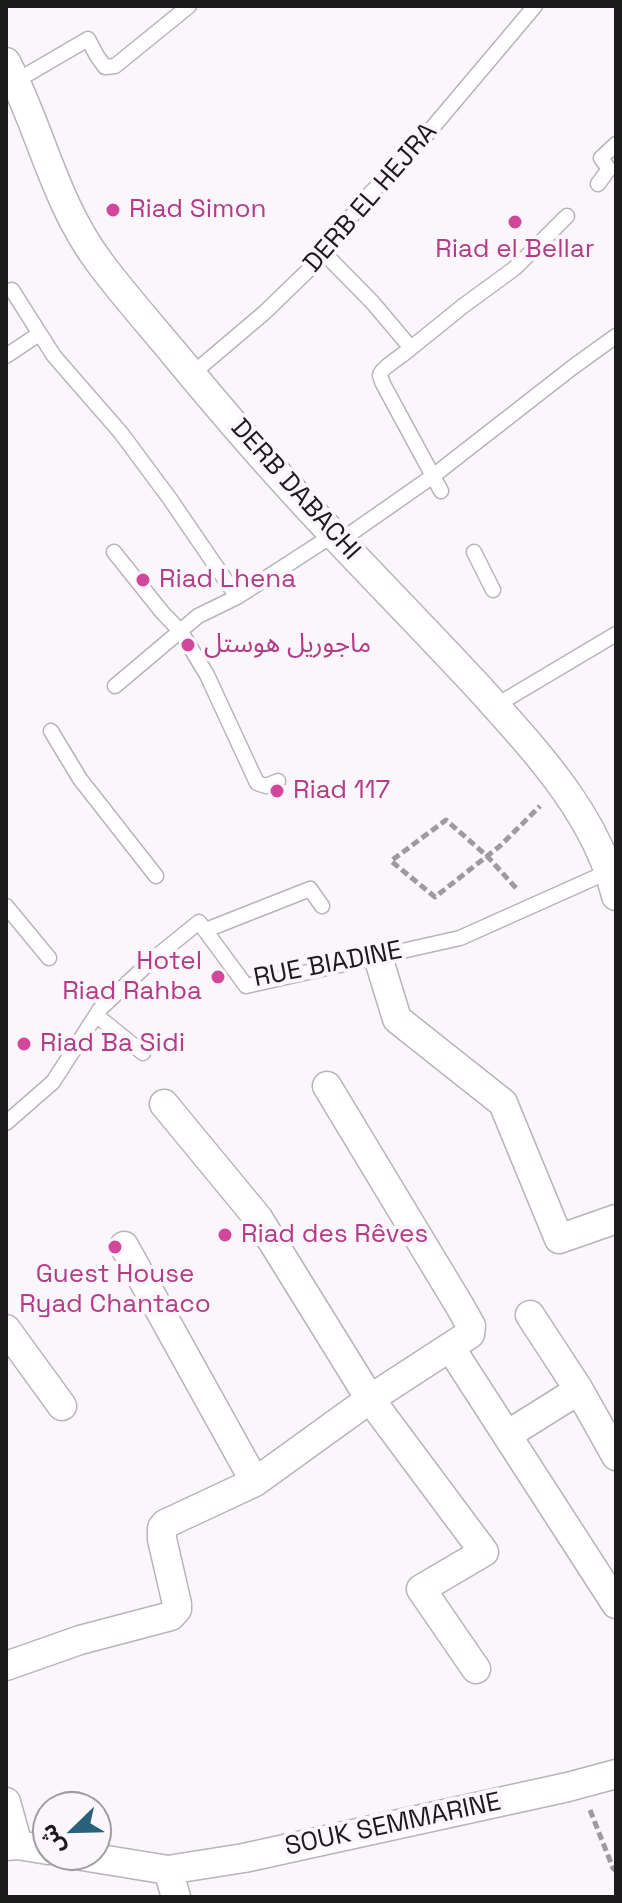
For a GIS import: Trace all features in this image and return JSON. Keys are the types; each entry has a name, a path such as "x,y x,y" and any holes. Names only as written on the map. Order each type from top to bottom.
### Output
{"street":[{"name":"DERB DABACHI","path":"11,71 69,215 99,262 192,374 337,538 495,706 560,785 595,838 614,878"},
{"path":"378,957 397,1019 503,1103 559,1239 616,1219"},
{"path":"6,1666 80,1640 171,1616 177,1609 177,1597 162,1539 162,1528 170,1520 255,1482 471,1331 471,1326 327,1086"},
{"path":"164,1104 258,1218 370,1399 484,1552 421,1589 476,1669"},
{"path":"124,1246 255,1482"},
{"path":"530,1315 579,1390 616,1456"},
{"path":"6,1329 62,1406"},
{"path":"450,1347 616,1604"},
{"path":"507,1435 579,1390"},
{"name":"SOUK SEMMARINE","path":"112,1866 172,1884 244,1858 603,1777"},
{"path":"6,1802 12,1846 32,1848"}],"lane":[{"path":"11,71 88,39 105,67 115,66 189,6"},
{"name":"DERB EL HEJRA","path":"192,374 264,313 325,254 361,203 417,146 535,6"},
{"path":"598,184 609,169 601,158 616,144"},
{"path":"441,491 380,375 463,306 515,268 567,216"},
{"path":"325,254 411,348"},
{"path":"12,290 54,356 121,433 237,597"},
{"path":"6,356 39,334"},
{"path":"115,686 198,616 237,597 337,538 433,476 616,336"},
{"path":"114,552 181,632 207,675 257,783 266,786 278,781"},
{"path":"474,552 493,590"},
{"path":"495,706 616,634"},
{"path":"51,731 80,779 156,876"},
{"name":"RUE BIADINE","path":"206,930 246,986 460,938 614,878"},
{"path":"6,1123 53,1082 96,1015 152,960 199,922 206,930 310,889 322,906"},
{"path":"6,906 49,958"},
{"path":"96,1015 143,1053"}],"path":[{"path":"506,894 517,890 487,856 446,820 391,861 435,897 487,856 500,846 560,785"},
{"path":"603,1777 589,1807 616,1871"}],"place":[{"name":"Riad Simon","path":"113,210"},
{"name":"Riad el Bellar","path":"515,222"},
{"name":"Riad Lhena","path":"143,580"},
{"name":"ماجوريل هوستل","path":"188,645"},
{"name":"Riad 117","path":"277,791"},
{"name":"Hotel Riad Rahba","path":"218,977"},
{"name":"Riad Ba Sidi","path":"24,1044"},
{"name":"Riad des Rêves","path":"225,1235"},
{"name":"Guest House Ryad Chantaco","path":"115,1247"}]}
